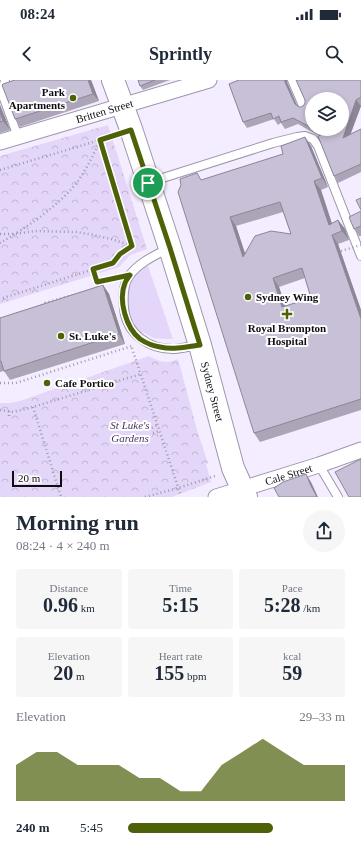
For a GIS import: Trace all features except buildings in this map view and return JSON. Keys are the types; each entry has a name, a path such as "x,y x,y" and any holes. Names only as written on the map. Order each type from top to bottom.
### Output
{"main road":[{"name":"Sydney Street","path":"113,80 170,248 200,345 233,468 244,493"}],"street":[{"name":"Britten Street","path":"0,142 209,80"},
{"name":"Cale Street","path":"216,497 244,493 361,450"}],"lane":[{"path":"5,80 2,93 18,137"},
{"path":"292,80 304,108"},
{"path":"148,183 273,143 305,136 313,139 318,146 361,256"},
{"path":"170,248 144,262 130,275 125,283 123,292 124,311 133,332 140,339 152,345 162,348 175,349 200,345"},
{"path":"319,465 338,497"}],"path":[{"path":"0,170 131,130"},
{"path":"0,243 56,204 69,191 78,181 88,165 100,140"},
{"path":"100,140 132,246"},
{"path":"0,234 15,234 35,231 76,232 111,239 132,246"},
{"path":"341,251 361,245"},
{"path":"0,299 113,263 120,254 132,246"},
{"path":"92,289 99,287 93,269"},
{"path":"97,282 130,275"},
{"path":"40,309 45,303 85,291"},
{"path":"0,383 16,383 131,346 181,496"},
{"path":"0,410 14,412 141,374"},
{"path":"33,407 61,497"},
{"path":"9,412 9,418"},
{"path":"152,428 157,426"},
{"path":"153,432 159,431"},
{"path":"146,497 215,476"}],"green space":[{"path":"108,125 147,249 130,255 119,267 0,304 0,156"},
{"path":"147,263 173,339 154,338 140,331 127,310 125,299 129,279"},
{"name":"St Luke's Gardens","path":"149,356 163,362 178,359 197,430 208,463 206,464 211,482 172,497 0,497 0,403 20,401"}],"place":[{"name":"Park Apartments","path":"73,98"},
{"name":"Sydney Wing","path":"248,297"},
{"name":"Royal Brompton Hospital","path":"287,314"},
{"name":"St. Luke's","path":"61,336"},
{"name":"Cafe Portico","path":"47,383"}],"route":[{"path":"131,130 148,183 200,345 175,349 162,348 144,342 133,332 124,311 123,292 125,283 130,275 97,282 93,269 113,263 120,254 132,246 100,140 131,130"}]}
